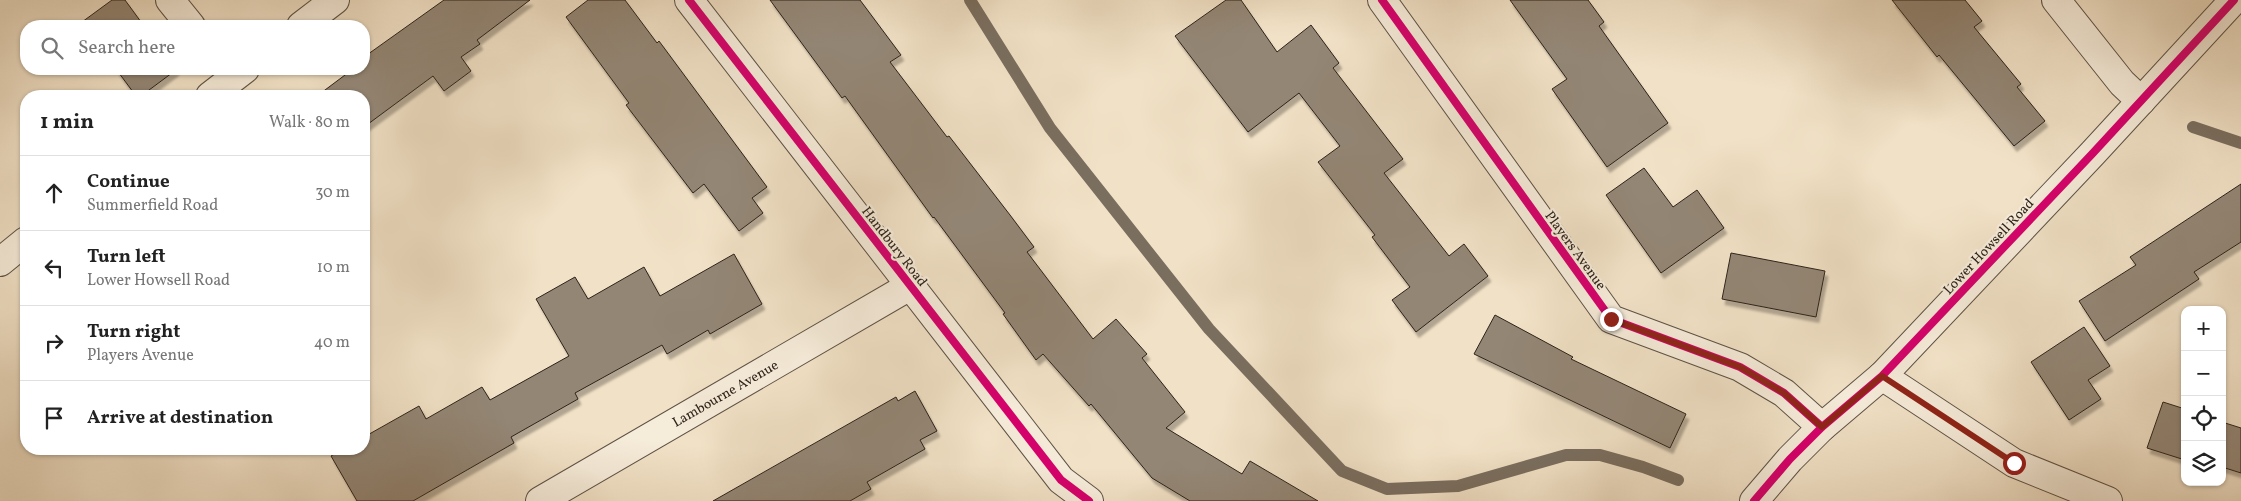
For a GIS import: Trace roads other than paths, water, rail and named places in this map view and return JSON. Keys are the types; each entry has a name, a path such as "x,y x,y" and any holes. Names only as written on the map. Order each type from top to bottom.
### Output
{"street":[{"path":"170,0 185,20"},
{"path":"309,20 335,0"},
{"name":"Handbury Road","path":"689,0 1061,480 1089,501"},
{"name":"Players Avenue","path":"1382,0 1611,319 1740,367 1784,393 1822,427"},
{"path":"2056,0 2122,83 2141,101"},
{"name":"Lower Howsell Road","path":"1754,501 1790,459 1822,427 1882,376 2234,0"},
{"path":"216,90 230,75"},
{"path":"0,262 20,246"},
{"name":"Lambourne Avenue","path":"540,501 910,286"},
{"path":"1882,376 2014,463 2108,501"}],"waterway":[{"path":"970,0 1050,128 1209,329 1342,471 1387,489 1458,486 1566,455 1600,455 1643,467 1678,480"},
{"path":"2193,127 2241,143"}]}
